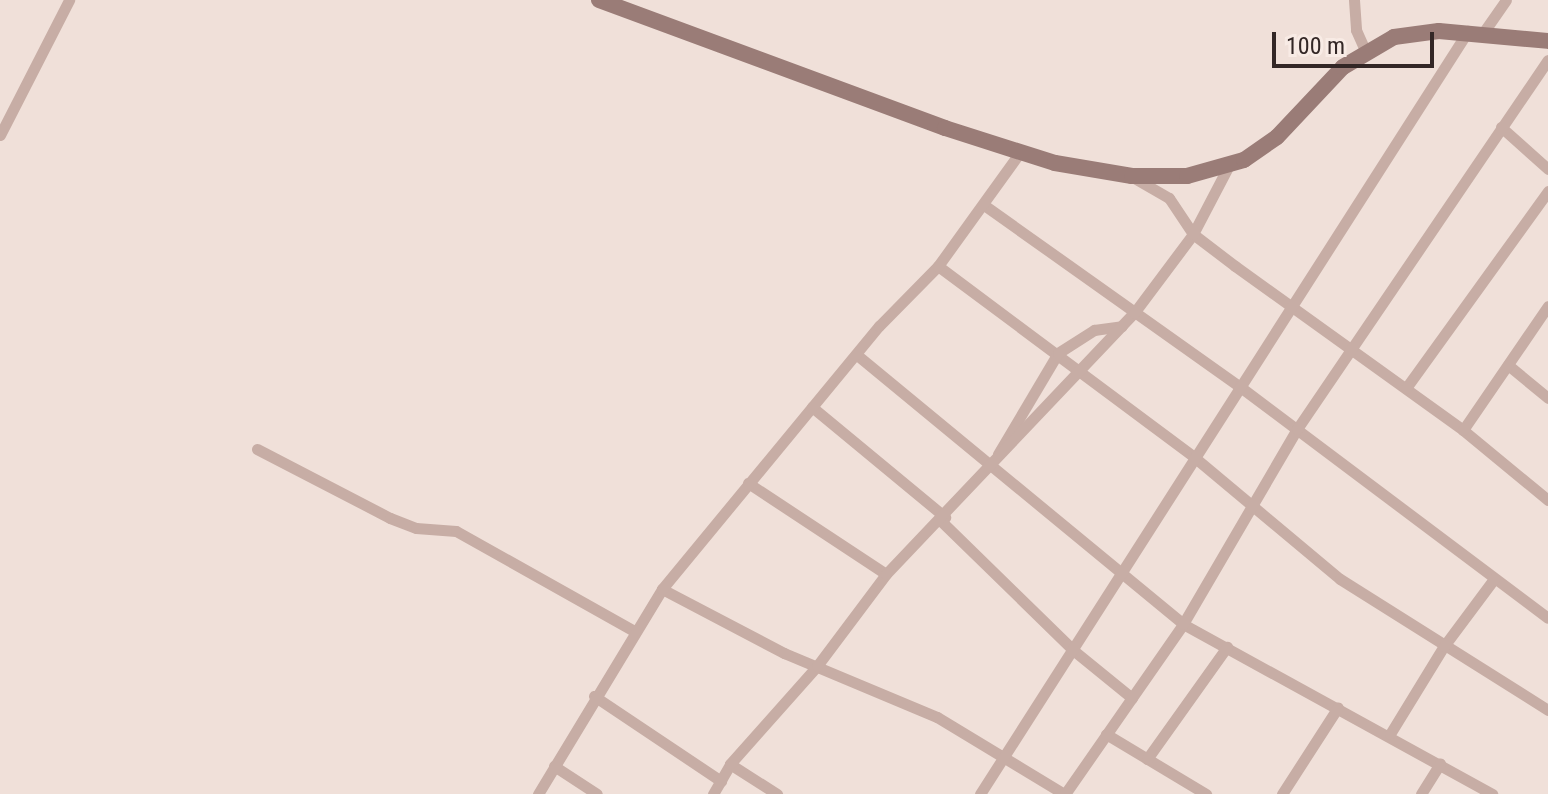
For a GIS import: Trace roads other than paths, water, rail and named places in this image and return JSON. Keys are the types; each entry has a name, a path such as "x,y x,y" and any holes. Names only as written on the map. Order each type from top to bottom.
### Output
{"street":[{"path":"0,135 69,0"},
{"path":"599,0 780,71 1021,151 1088,171 1132,176 1187,176 1228,167 1277,137 1365,50 1418,31 1476,32 1548,41"},
{"path":"1354,0 1356,30 1365,50"},
{"path":"980,794 1122,578 1291,302 1476,32 1506,0"},
{"path":"662,589 817,666 902,700 1065,794 1183,624 1297,429 1548,60"},
{"path":"1501,127 1548,169"},
{"path":"538,794 594,696 662,589 812,407 938,266 1021,151"},
{"path":"713,794 730,764 817,666 886,574 943,519 1134,313 1193,234 1228,167"},
{"path":"1132,176 1169,198 1193,234 1291,302 1463,430 1548,500"},
{"path":"1406,388 1548,191"},
{"path":"984,205 1239,386 1548,618"},
{"path":"938,266 1194,457 1340,579 1548,710"},
{"path":"1463,430 1548,306"},
{"path":"993,465 1058,353 1094,330 1122,326"},
{"path":"857,355 993,465 1122,578 1183,624 1390,734 1492,794"},
{"path":"1508,365 1548,398"},
{"path":"812,407 943,519 1073,650 1132,698"},
{"path":"257,449 390,518 416,528 456,531 634,631"},
{"path":"748,483 886,574"},
{"path":"1390,734 1444,646 1494,579"},
{"path":"1147,759 1227,647"},
{"path":"594,696 721,781"},
{"path":"1282,794 1338,707"},
{"path":"1106,734 1206,794"},
{"path":"730,764 777,794"},
{"path":"1421,794 1440,764"},
{"path":"554,766 597,794"}]}
